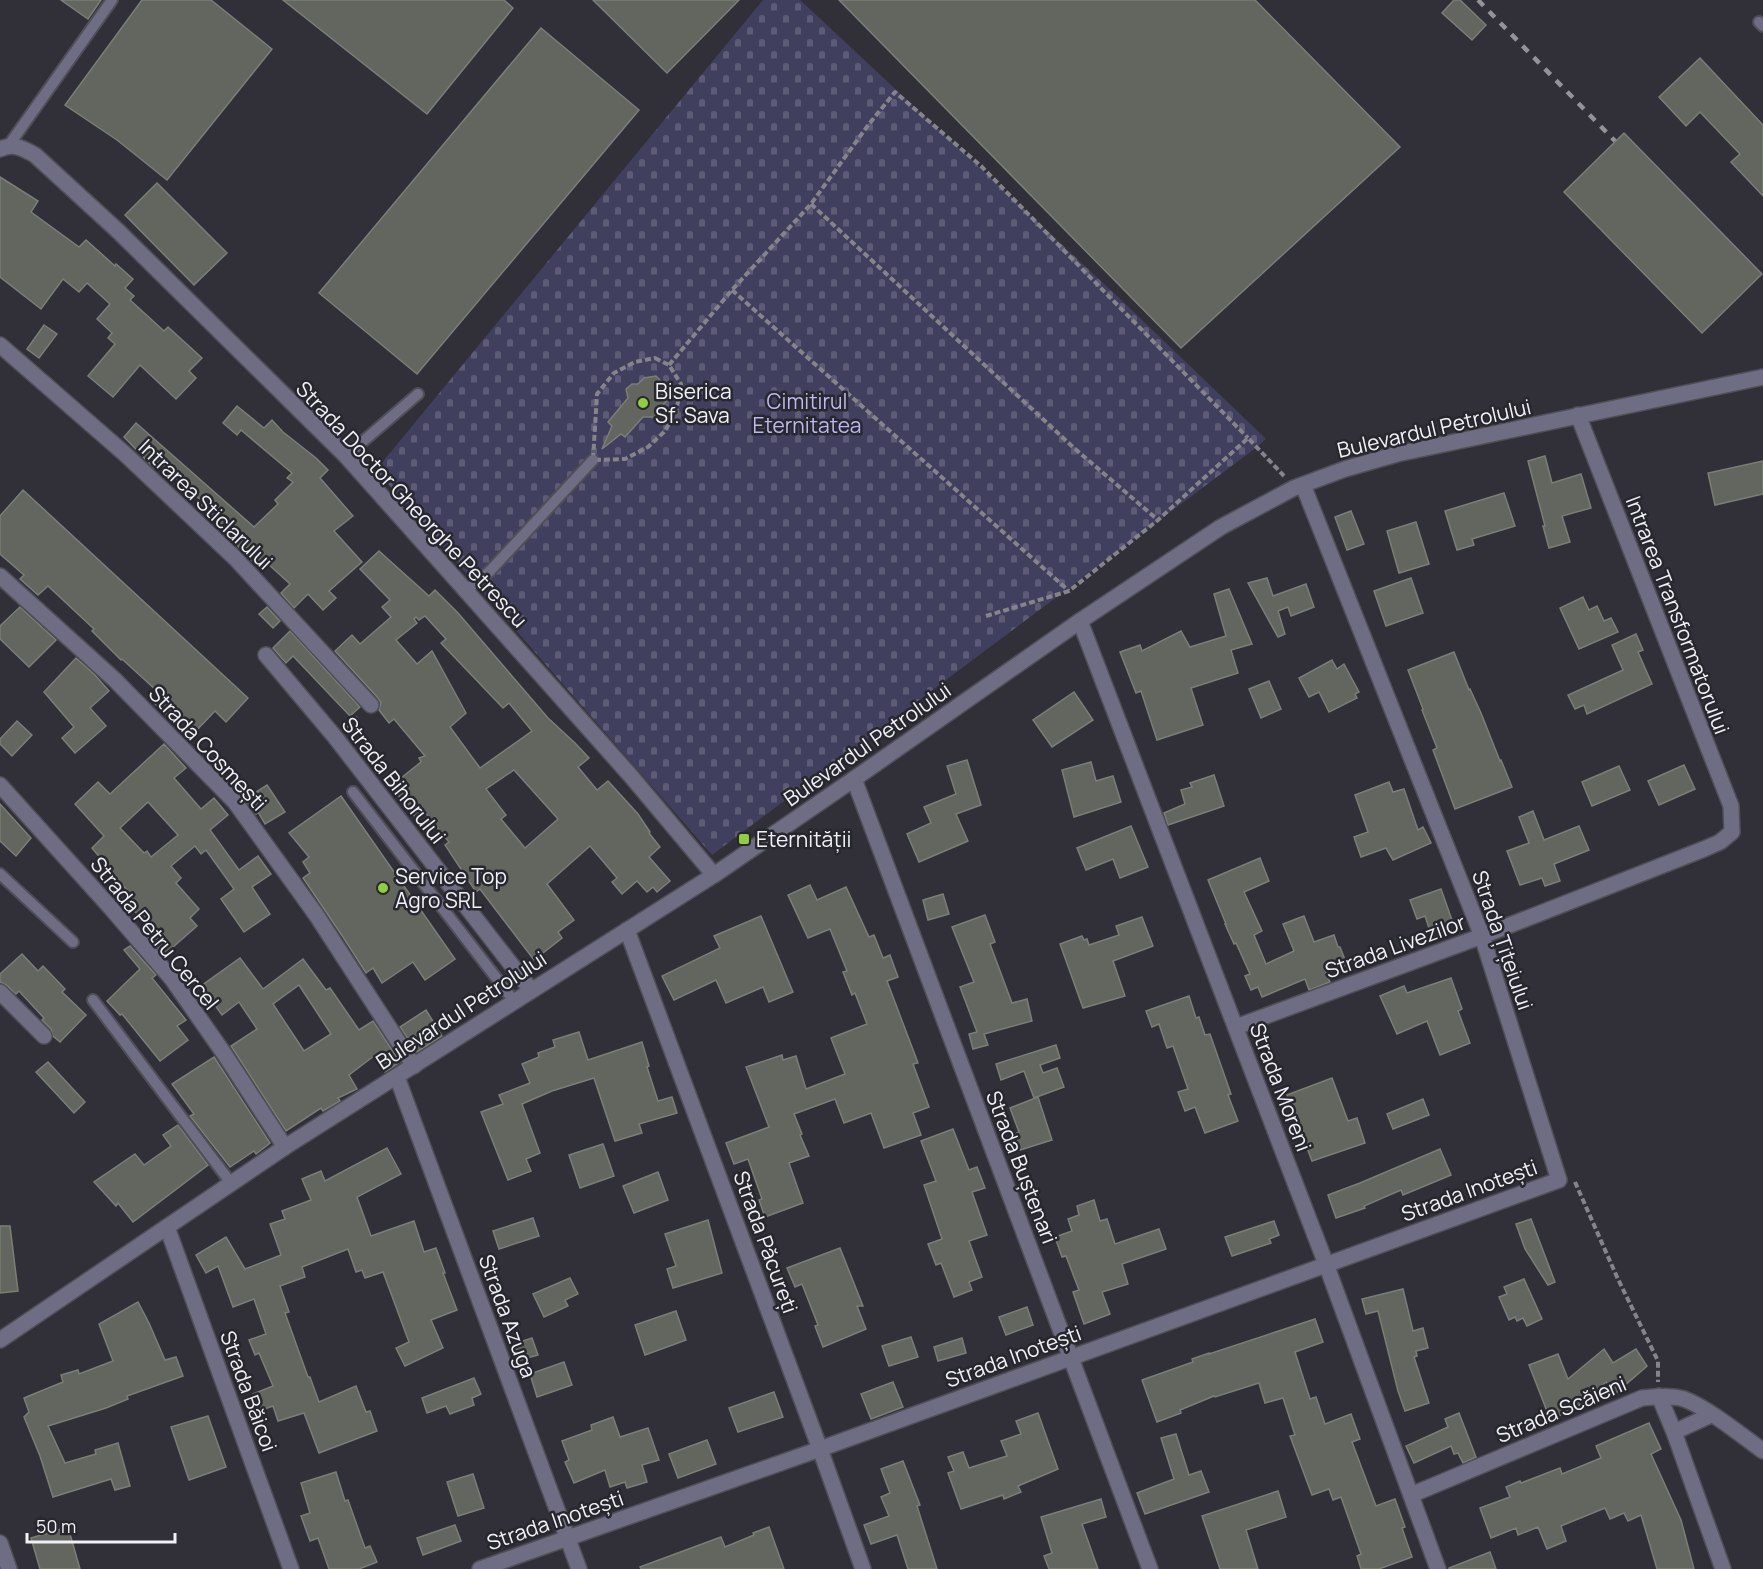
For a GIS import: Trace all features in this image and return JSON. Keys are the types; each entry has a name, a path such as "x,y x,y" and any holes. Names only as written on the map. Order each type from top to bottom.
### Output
{"street":[{"name":"Strada Doctor Gheorghe Petrescu","path":"5,147 22,148 35,155 110,224 346,456 630,775 714,874"},
{"name":"Intrarea Sticlarului","path":"0,345 125,454 235,558 371,705"},
{"name":"Bulevardul Petrolului","path":"0,1340 285,1147 714,874 1080,621 1221,527 1299,486 1345,469 1397,454 1763,377"},
{"name":"Intrarea Transformatorului","path":"1578,416 1731,806 1732,832"},
{"name":"Strada Țițeiului","path":"1299,486 1482,936 1559,1180"},
{"name":"Strada Cosmești","path":"0,576 115,680 235,802 317,916 414,1066"},
{"name":"Strada Moreni","path":"1080,621 1326,1264 1438,1569"},
{"name":"Strada Bihorului","path":"266,655 335,737 531,990"},
{"name":"Strada Buștenari","path":"854,779 1150,1569"},
{"name":"Strada Petru Cercel","path":"0,785 172,979 285,1147"},
{"name":"Strada Livezilor","path":"1236,1027 1482,936 1704,849 1720,842 1732,832"},
{"name":"Strada Păcureți","path":"627,930 863,1569"},
{"path":"0,992 44,1036"},
{"name":"Strada Azuga","path":"397,1077 579,1569"},
{"name":"Strada Inotești","path":"480,1569 820,1449 1559,1180"},
{"name":"Strada Băicoi","path":"166,1227 291,1569"},
{"path":"1659,1396 1684,1400 1763,1450"},
{"name":"Strada Scăieni","path":"1411,1495 1642,1398 1659,1396 1723,1569"},
{"path":"1674,1432 1711,1415"},
{"path":"0,1543 9,1569"}],"lane":[{"path":"5,147 112,0"},
{"path":"346,456 418,394"},
{"path":"465,591 489,572 593,460"},
{"path":"353,792 514,1000"},
{"path":"0,874 73,942"},
{"path":"93,1000 231,1183"}],"path":[{"path":"669,364 812,204 868,124 895,93 981,166 1248,438 1299,486"},
{"path":"812,204 1074,448 1158,520"},
{"path":"732,291 1069,591"},
{"path":"655,358 669,364 681,384 676,413 664,432 648,447 625,459 593,460 597,394 614,373 635,362 655,358"},
{"path":"986,616 1069,591 1158,520 1248,438"},
{"path":"335,737 371,705"},
{"path":"1559,1180 1573,1178 1583,1197 1617,1277 1658,1362 1659,1396"}],"green space":[{"name":"Cimitirul Eternitatea","path":"763,0 800,0 1117,296 1266,439 712,855 376,470"}],"building":[{"path":"61,0 101,0 88,19"},
{"path":"142,0 211,0 272,49 167,180 117,140 65,105"},
{"path":"283,0 504,0 513,8 427,114"},
{"path":"593,0 739,0 667,73"},
{"path":"839,0 1255,0 1400,147 1181,348"},
{"path":"1454,0 1460,0 1486,25 1472,40 1442,13"},
{"path":"541,28 639,110 417,374 319,293"},
{"path":"1700,58 1763,125 1763,196 1731,162 1740,154 1700,112 1686,126 1659,97"},
{"path":"1624,133 1762,274 1702,333 1564,192"},
{"path":"0,177 38,201 31,212 79,247 86,240 133,279 125,288 134,296 130,300 164,331 168,327 202,358 189,371 196,378 176,399 140,365 113,397 88,376 115,344 108,338 112,333 97,319 110,304 87,283 79,292 63,279 41,309 0,277"},
{"path":"157,183 227,253 194,285 125,215"},
{"path":"44,325 57,334 39,358 27,349"},
{"name":"Biserica Sf. Sava","path":"656,376 673,394 659,409 656,417 643,417 625,437 621,434 602,449 612,426 608,422 628,398 626,389 632,384 638,384 644,378"},
{"path":"237,406 264,428 272,420 283,432 316,458 328,470 320,478 353,516 334,531 362,562 329,591 336,598 323,610 308,594 294,608 281,593 290,584 266,562 259,568 201,507 203,502 158,464 154,468 124,437 136,423 254,527 278,504 275,500 293,482 287,478 292,473 241,430 237,435 223,423"},
{"path":"1545,456 1552,483 1581,474 1591,508 1562,516 1570,542 1549,548 1528,461"},
{"path":"1763,461 1763,494 1715,505 1708,473"},
{"path":"23,490 248,698 226,722 215,711 196,731 172,708 166,714 154,703 160,696 157,691 121,660 92,631 94,629 48,586 38,595 20,579 24,575 0,554 0,516"},
{"path":"1504,493 1515,526 1472,539 1474,545 1457,550 1445,511"},
{"path":"1351,511 1364,544 1347,550 1335,517"},
{"path":"1416,522 1429,564 1399,573 1387,531"},
{"path":"379,551 429,596 435,590 458,613 548,718 589,758 578,767 597,790 608,781 638,814 660,847 649,857 670,881 657,892 653,887 647,892 637,881 622,894 612,882 617,878 590,846 547,884 574,920 558,932 562,938 534,960 480,889 476,892 445,845 449,842 424,811 416,818 391,786 421,762 419,758 425,756 394,719 389,723 379,710 381,703 378,698 335,651 352,635 360,644 391,617 382,607 390,600 360,569","holes":["425,616 446,639 441,643 503,708 509,703 532,731 480,768 450,727 466,713 432,651 417,664 396,640 417,623 414,619 416,617 419,620","514,770 558,819 525,848 501,819 506,815 486,789"]},
{"path":"1267,578 1273,596 1306,584 1314,607 1291,616 1288,607 1278,611 1285,634 1278,637 1248,583"},
{"path":"1411,578 1423,613 1386,626 1374,591"},
{"path":"1229,589 1252,644 1231,650 1238,673 1191,688 1203,725 1157,740 1141,691 1136,693 1120,652 1140,645 1142,651 1181,631 1190,647 1226,636 1214,594"},
{"path":"1583,597 1589,610 1597,606 1604,621 1611,618 1618,632 1579,649 1560,608"},
{"path":"20,607 56,640 29,667 0,639 0,626"},
{"path":"267,607 280,621 273,628 259,614"},
{"path":"290,631 360,707 350,716 293,656 286,663 273,648"},
{"path":"1636,634 1643,650 1638,652 1652,684 1587,714 1584,705 1575,709 1568,695 1623,670 1612,645"},
{"path":"1454,652 1512,787 1455,809 1433,750 1437,748 1408,670"},
{"path":"76,658 109,691 90,708 106,726 75,753 62,738 74,727 44,692"},
{"path":"1332,660 1337,669 1344,664 1359,692 1355,694 1357,698 1329,712 1319,692 1309,697 1299,678"},
{"path":"1269,681 1281,709 1261,718 1249,689"},
{"path":"1074,692 1093,720 1052,747 1033,720"},
{"path":"17,721 32,735 12,756 0,744 0,739"},
{"path":"164,744 186,768 174,778 201,809 214,798 228,815 210,830 239,870 258,856 271,874 252,887 270,914 244,932 221,899 234,889 206,850 201,854 195,846 171,866 181,878 176,883 199,909 190,918 197,926 164,955 146,934 151,930 126,901 132,896 92,848 104,836 75,804 98,782 110,794","holes":["148,802 178,835 151,857 147,851 144,853 120,828"]},
{"path":"967,760 981,805 956,814 968,841 919,862 907,834 931,823 924,807 956,794 947,766"},
{"path":"1091,762 1096,781 1113,776 1121,802 1074,817 1062,770"},
{"path":"1684,765 1695,789 1659,805 1648,781"},
{"path":"1619,766 1630,790 1592,806 1582,782"},
{"path":"1214,775 1224,806 1168,825 1164,813 1185,804 1181,790 1192,787 1190,783"},
{"path":"1389,782 1393,792 1404,789 1418,830 1423,827 1431,843 1393,860 1386,848 1361,857 1354,837 1368,832 1355,795"},
{"path":"267,785 285,812 265,824 258,812 256,814 245,799"},
{"path":"341,796 455,959 425,980 413,962 382,983 373,968 366,973 303,878 310,873 303,862 309,857 289,833"},
{"path":"0,804 31,838 16,856 0,841"},
{"path":"1533,811 1544,840 1579,826 1589,850 1554,864 1560,881 1545,886 1542,878 1520,885 1507,851 1529,843 1519,817"},
{"path":"1131,826 1148,867 1120,878 1113,859 1086,870 1077,848"},
{"path":"1260,858 1269,881 1244,892 1262,931 1254,935 1266,964 1294,951 1283,924 1304,916 1314,942 1334,935 1340,947 1347,965 1326,973 1330,982 1309,990 1305,979 1262,997 1258,987 1251,990 1245,976 1250,974 1225,924 1208,880"},
{"path":"810,885 817,900 846,887 869,937 874,935 883,958 890,955 898,977 887,981 918,1063 913,1064 929,1107 913,1113 921,1135 884,1148 871,1113 844,1123 835,1099 794,1114 809,1156 789,1163 803,1203 765,1217 759,1200 762,1199 748,1159 734,1164 726,1143 769,1127 746,1067 782,1055 783,1060 796,1056 806,1089 845,1074 831,1038 867,1024 855,993 852,995 843,972 847,971 830,929 808,938 788,895"},
{"path":"1441,889 1453,923 1430,931 1425,916 1417,919 1410,900"},
{"path":"943,894 949,914 928,920 923,900"},
{"path":"985,915 995,942 990,944 1012,1003 1027,999 1032,1021 984,1034 988,1045 973,1049 969,1034 977,1032 960,987 974,982 952,927"},
{"path":"761,916 793,992 769,1002 763,987 726,1003 716,980 674,1000 662,976 720,948 714,936"},
{"path":"1142,917 1153,946 1113,961 1125,996 1083,1008 1060,944 1082,936 1084,940 1087,939 1089,945 1119,935 1116,926"},
{"path":"130,946 156,975 152,978 186,1020 177,1026 188,1040 160,1061 122,1014 120,1015 107,1001 140,969 124,950"},
{"path":"22,954 38,971 43,966 65,989 62,992 86,1015 60,1042 42,1020 44,1018 19,991 16,994 0,982 0,974"},
{"path":"240,958 263,989 303,959 326,990 330,988 359,1030 373,1021 400,1062 385,1072 374,1056 349,1075 357,1089 338,1098 340,1101 323,1111 321,1108 286,1131 231,1046 257,1029 239,1002 222,1015 201,986","holes":["299,985 331,1034 304,1051 273,1004"]},
{"path":"1451,978 1462,1009 1458,1011 1470,1043 1440,1055 1427,1021 1397,1034 1380,996 1404,986 1407,993"},
{"path":"1189,996 1196,1018 1199,1017 1205,1035 1210,1034 1238,1121 1205,1133 1195,1107 1185,1111 1178,1092 1188,1089 1173,1046 1167,1048 1159,1024 1152,1027 1146,1011"},
{"path":"426,1010 442,1036 417,1052 400,1027"},
{"path":"579,1032 588,1060 642,1042 658,1101 672,1097 677,1113 639,1124 642,1133 615,1141 594,1078 552,1091 522,1104 540,1153 526,1159 531,1171 508,1180 481,1112 503,1104 499,1095 530,1083 522,1064 539,1057 538,1053 555,1047 553,1040"},
{"path":"1056,1045 1060,1058 1040,1065 1043,1073 1057,1068 1064,1087 1034,1098 1024,1071 1001,1080 996,1064"},
{"path":"214,1057 270,1143 256,1154 254,1151 230,1167 190,1116 194,1114 172,1084"},
{"path":"48,1062 85,1102 74,1113 36,1072"},
{"path":"1332,1078 1348,1121 1357,1118 1365,1143 1312,1161 1287,1095"},
{"path":"1038,1097 1052,1140 1020,1150 1015,1134 1019,1132 1010,1108"},
{"path":"1423,1099 1429,1115 1393,1129 1387,1114"},
{"path":"178,1125 208,1165 133,1222 118,1203 116,1206 94,1182 135,1154 144,1165 171,1146 163,1135"},
{"path":"953,1129 969,1170 977,1167 985,1188 972,1192 987,1235 969,1241 982,1277 969,1282 972,1290 954,1297 941,1263 936,1265 928,1244 942,1239 924,1185 936,1181 921,1141"},
{"path":"603,1144 614,1176 580,1188 569,1155"},
{"path":"387,1148 401,1174 357,1197 371,1236 414,1221 424,1252 436,1248 457,1310 431,1320 443,1348 405,1366 396,1348 409,1342 383,1272 365,1278 362,1270 356,1272 348,1249 302,1267 305,1277 280,1286 289,1312 285,1313 319,1402 356,1386 366,1412 370,1411 377,1431 319,1453 304,1413 278,1421 273,1406 259,1411 253,1394 273,1386 259,1353 255,1355 249,1340 266,1334 254,1299 233,1307 218,1266 206,1273 196,1255 226,1237 245,1269 281,1255 270,1224 285,1219 282,1211 311,1200 302,1179 321,1171 325,1181"},
{"path":"1440,1149 1451,1175 1403,1195 1401,1190 1364,1206 1365,1208 1336,1218 1328,1195"},
{"path":"658,1172 668,1200 634,1213 623,1186"},
{"path":"1094,1200 1100,1221 1107,1219 1115,1244 1159,1229 1166,1249 1122,1264 1128,1284 1102,1292 1110,1314 1084,1324 1073,1292 1079,1290 1066,1256 1062,1257 1055,1237 1072,1231 1068,1219 1079,1215 1077,1206"},
{"path":"533,1218 539,1236 499,1249 493,1231"},
{"path":"1531,1219 1555,1282 1548,1285 1525,1249 1516,1224"},
{"path":"708,1220 722,1273 673,1288 667,1269 676,1266 665,1234"},
{"path":"1274,1221 1279,1235 1269,1239 1271,1243 1232,1256 1225,1237"},
{"path":"0,1226 10,1226 18,1291 0,1293"},
{"path":"840,1248 863,1306 857,1306 866,1329 823,1347 815,1326 818,1325 802,1284 795,1287 787,1268"},
{"path":"570,1278 578,1294 565,1300 568,1306 544,1317 533,1294"},
{"path":"1524,1279 1542,1319 1527,1326 1523,1318 1517,1321 1515,1317 1509,1320 1499,1297 1507,1294 1504,1287"},
{"path":"1403,1289 1413,1331 1423,1328 1428,1348 1416,1351 1417,1356 1414,1357 1429,1403 1405,1411 1378,1311 1366,1314 1362,1299"},
{"path":"138,1302 165,1360 176,1357 183,1376 127,1396 128,1399 106,1408 48,1426 65,1463 96,1454 95,1450 118,1443 130,1486 115,1490 111,1479 53,1497 24,1417 29,1412 24,1398 63,1382 61,1375 78,1370 79,1374 113,1361 99,1324"},
{"path":"1027,1307 1033,1325 1006,1335 999,1317"},
{"path":"676,1311 686,1340 645,1355 635,1325"},
{"path":"1315,1319 1323,1342 1295,1352 1310,1399 1316,1397 1325,1424 1351,1414 1360,1439 1352,1442 1376,1506 1395,1499 1405,1527 1402,1528 1412,1557 1379,1569 1361,1569 1357,1556 1361,1554 1341,1497 1333,1500 1329,1489 1312,1495 1290,1436 1295,1435 1283,1398 1265,1403 1259,1383 1214,1396 1157,1422 1142,1380 1193,1362 1192,1359 1209,1353"},
{"path":"911,1337 918,1357 889,1366 882,1346"},
{"path":"532,1338 538,1355 520,1360 514,1344"},
{"path":"962,1338 966,1353 938,1361 934,1347"},
{"path":"1604,1349 1613,1363 1636,1349 1647,1366 1616,1393 1606,1382 1574,1410 1550,1419 1529,1365 1558,1354 1568,1379"},
{"path":"564,1362 572,1385 537,1397 530,1374"},
{"path":"474,1378 481,1394 472,1398 474,1405 450,1414 446,1406 427,1413 422,1398"},
{"path":"893,1382 903,1407 871,1419 861,1394"},
{"path":"774,1392 783,1417 738,1432 729,1408"},
{"path":"1038,1413 1058,1469 1018,1486 1021,1492 1004,1499 1003,1495 961,1509 948,1473 954,1471 948,1457 963,1452 969,1468 1007,1456 1001,1441 1021,1434 1016,1421"},
{"path":"1459,1413 1476,1457 1463,1463 1458,1453 1454,1454 1451,1446 1414,1463 1406,1446 1448,1427 1445,1419"},
{"path":"208,1416 226,1467 189,1480 171,1427"},
{"path":"613,1417 620,1437 648,1428 659,1460 642,1465 647,1482 627,1488 625,1482 610,1487 605,1470 574,1483 565,1462 569,1460 562,1441 592,1430 591,1425"},
{"path":"1649,1423 1661,1449 1651,1454 1681,1520 1694,1569 1657,1569 1641,1515 1628,1521 1624,1513 1610,1519 1605,1508 1561,1526 1566,1541 1547,1549 1538,1527 1518,1535 1516,1528 1491,1538 1480,1508 1510,1497 1506,1487 1560,1468 1562,1474 1601,1458 1596,1446"},
{"path":"1176,1434 1189,1475 1201,1471 1209,1492 1145,1514 1137,1493 1174,1479 1161,1438"},
{"path":"707,1440 716,1464 678,1478 669,1454"},
{"path":"903,1461 920,1505 917,1506 937,1569 908,1569 897,1535 871,1544 864,1525 889,1516 881,1497 890,1493 881,1469"},
{"path":"336,1472 345,1501 348,1500 365,1548 370,1546 377,1562 359,1569 329,1569 318,1538 310,1541 301,1516 310,1513 301,1483"},
{"path":"473,1474 484,1508 458,1516 447,1482"},
{"path":"1278,1491 1286,1517 1246,1530 1258,1569 1220,1569 1202,1516"},
{"path":"1101,1499 1106,1517 1082,1524 1098,1569 1049,1569 1044,1556 1052,1553 1041,1517"},
{"path":"455,1525 461,1541 423,1555 417,1538"},
{"path":"68,1527 80,1569 40,1569 31,1538"},
{"path":"769,1527 784,1569 641,1569 640,1567 721,1537 725,1547"},
{"path":"1490,1552 1496,1569 1449,1569 1449,1568"}],"railway":[{"path":"1478,0 1615,141"}],"place":[{"name":"Biserica Sf. Sava","path":"643,403"},
{"name":"Eternității","path":"744,839"},
{"name":"Service Top Agro SRL","path":"383,888"}]}
